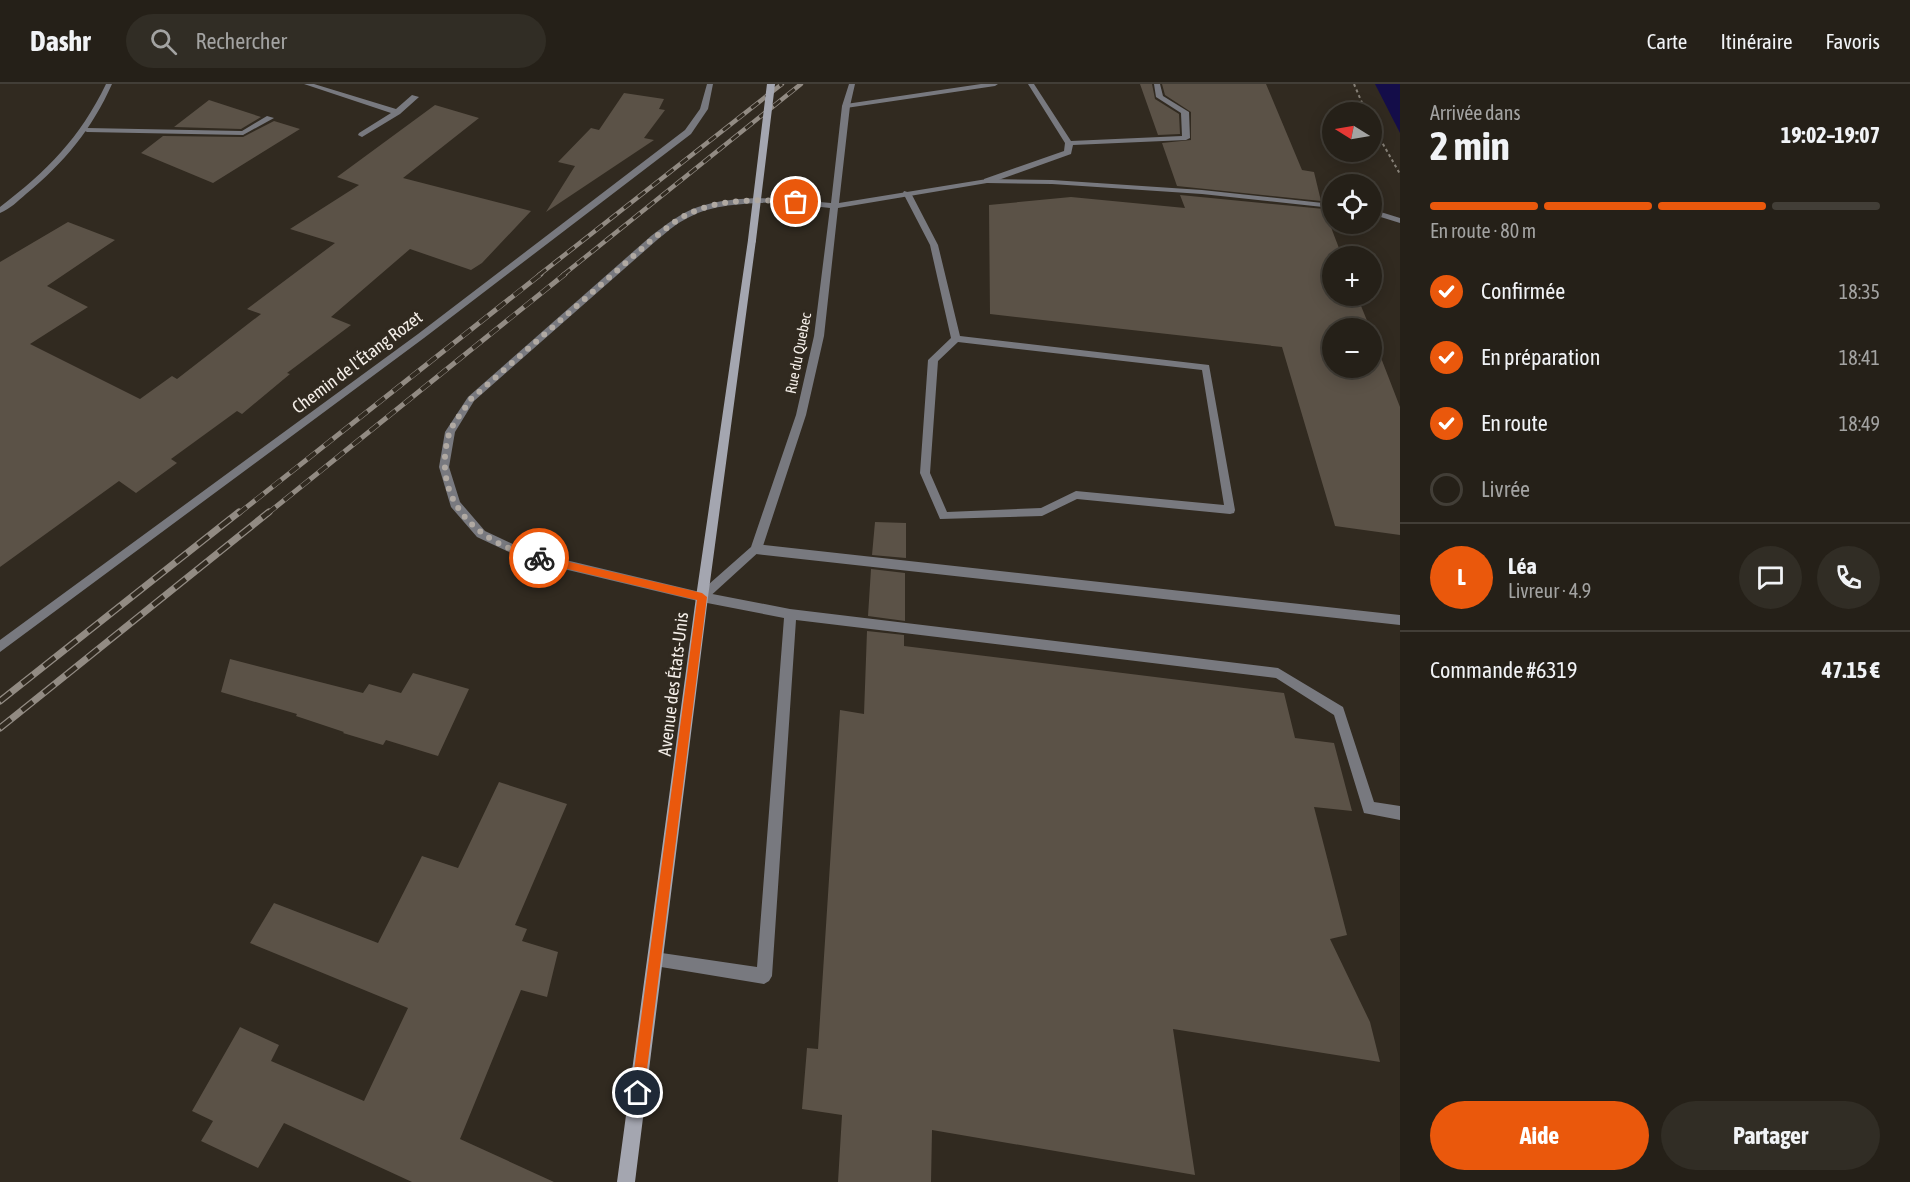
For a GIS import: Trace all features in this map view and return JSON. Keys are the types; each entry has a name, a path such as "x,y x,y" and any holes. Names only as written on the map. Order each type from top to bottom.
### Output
{"main road":[{"name":"Avenue des États-Unis","path":"626,1182 771,84"}],"street":[{"path":"0,212 62,159 87,130 109,84"},
{"path":"306,84 397,112"},
{"name":"Chemin de l'Étang Rozet","path":"0,647 421,336 688,132 705,109 710,84"},
{"name":"Rue du Quebec","path":"702,597 756,549 801,415 819,336 846,106 852,84"},
{"path":"846,106 995,84"},
{"path":"987,182 1068,152 1069,143 1031,84"},
{"path":"1069,143 1186,138 1185,112 1160,96 1157,84"},
{"path":"362,135 415,97"},
{"path":"87,130 243,133 270,118"},
{"path":"1322,205 1202,192 1052,182 987,182 834,206 777,200 732,202 700,209 681,218 654,238 471,399 450,432 444,467 455,504 481,534 526,555 702,597 790,614 1278,674 1339,711 1369,808 1400,813"},
{"path":"907,193 934,245 956,339"},
{"path":"1382,215 1400,221"},
{"path":"956,339 1206,367 1230,510 1076,495 1042,512 944,516 925,473 933,360 956,339"},
{"path":"756,549 1400,620"},
{"path":"655,959 764,976 790,614"}],"path":[{"path":"1354,84 1362,102"},
{"path":"1382,142 1400,174"}],"shaded area":[{"path":"1375,84 1400,84 1400,133"}],"building":[{"path":"1140,84 1152,84 1155,99 1179,114 1180,134 1158,135"},
{"path":"1162,84 1266,84 1302,170 1314,172 1321,201 1177,186 1162,143 1191,140 1191,112 1165,95"},
{"path":"624,93 664,99 659,109 665,110 644,138 654,140 546,212 575,166 558,162 591,128 599,130"},
{"path":"209,100 261,117 241,129 174,127"},
{"path":"435,105 479,118 403,178 531,211 482,263 471,270 410,249 331,317 351,325 287,373 290,374 242,414 237,411 171,459 177,463 136,493 119,481 0,567 0,262 68,222 115,240 47,286 88,307 30,344 140,399 172,376 177,379 261,314 247,309 335,243 290,229 359,185 337,177"},
{"path":"274,121 300,129 213,183 141,153 163,136 243,137"},
{"path":"1180,195 1322,209 1322,234 1334,234 1338,246 1322,246 1322,306 1361,306 1366,318 1322,318 1322,378 1382,378 1382,360 1400,407 1400,535 1335,526 1282,347 990,314 989,205 1071,197 1185,208"},
{"path":"875,522 906,523 906,558 872,555"},
{"path":"871,569 905,573 905,621 868,616"},
{"path":"867,631 904,635 904,646 1284,693 1295,738 1334,743 1352,811 1314,807 1347,935 1330,939 1370,1022 1380,1062 1173,1029 1195,1175 932,1130 931,1182 838,1182 842,1115 802,1109 807,1048 818,1049 840,710 864,714"},
{"path":"230,659 363,693 369,684 401,693 413,673 469,689 438,756 386,740 383,745 343,733 296,716 297,714 221,692"},
{"path":"499,782 567,804 515,925 527,929 522,941 558,952 547,997 521,990 460,1139 554,1182 412,1182 284,1123 258,1168 201,1141 213,1121 192,1111 240,1027 279,1045 271,1061 364,1101 408,1008 250,943 274,903 378,943 422,856 458,868"}],"railway":[{"path":"539,275 782,84"},
{"path":"563,275 801,84"},
{"path":"238,514 541,274"},
{"path":"267,514 565,274"},
{"path":"0,701 239,512"},
{"path":"0,728 269,512"}],"way so far":[{"path":"539,558 526,555 481,534 455,504 444,467 450,432 471,399 654,238 681,218 700,209 732,202 777,200 796,202"}],"route":[{"path":"539,558 702,597 638,1093"}]}
